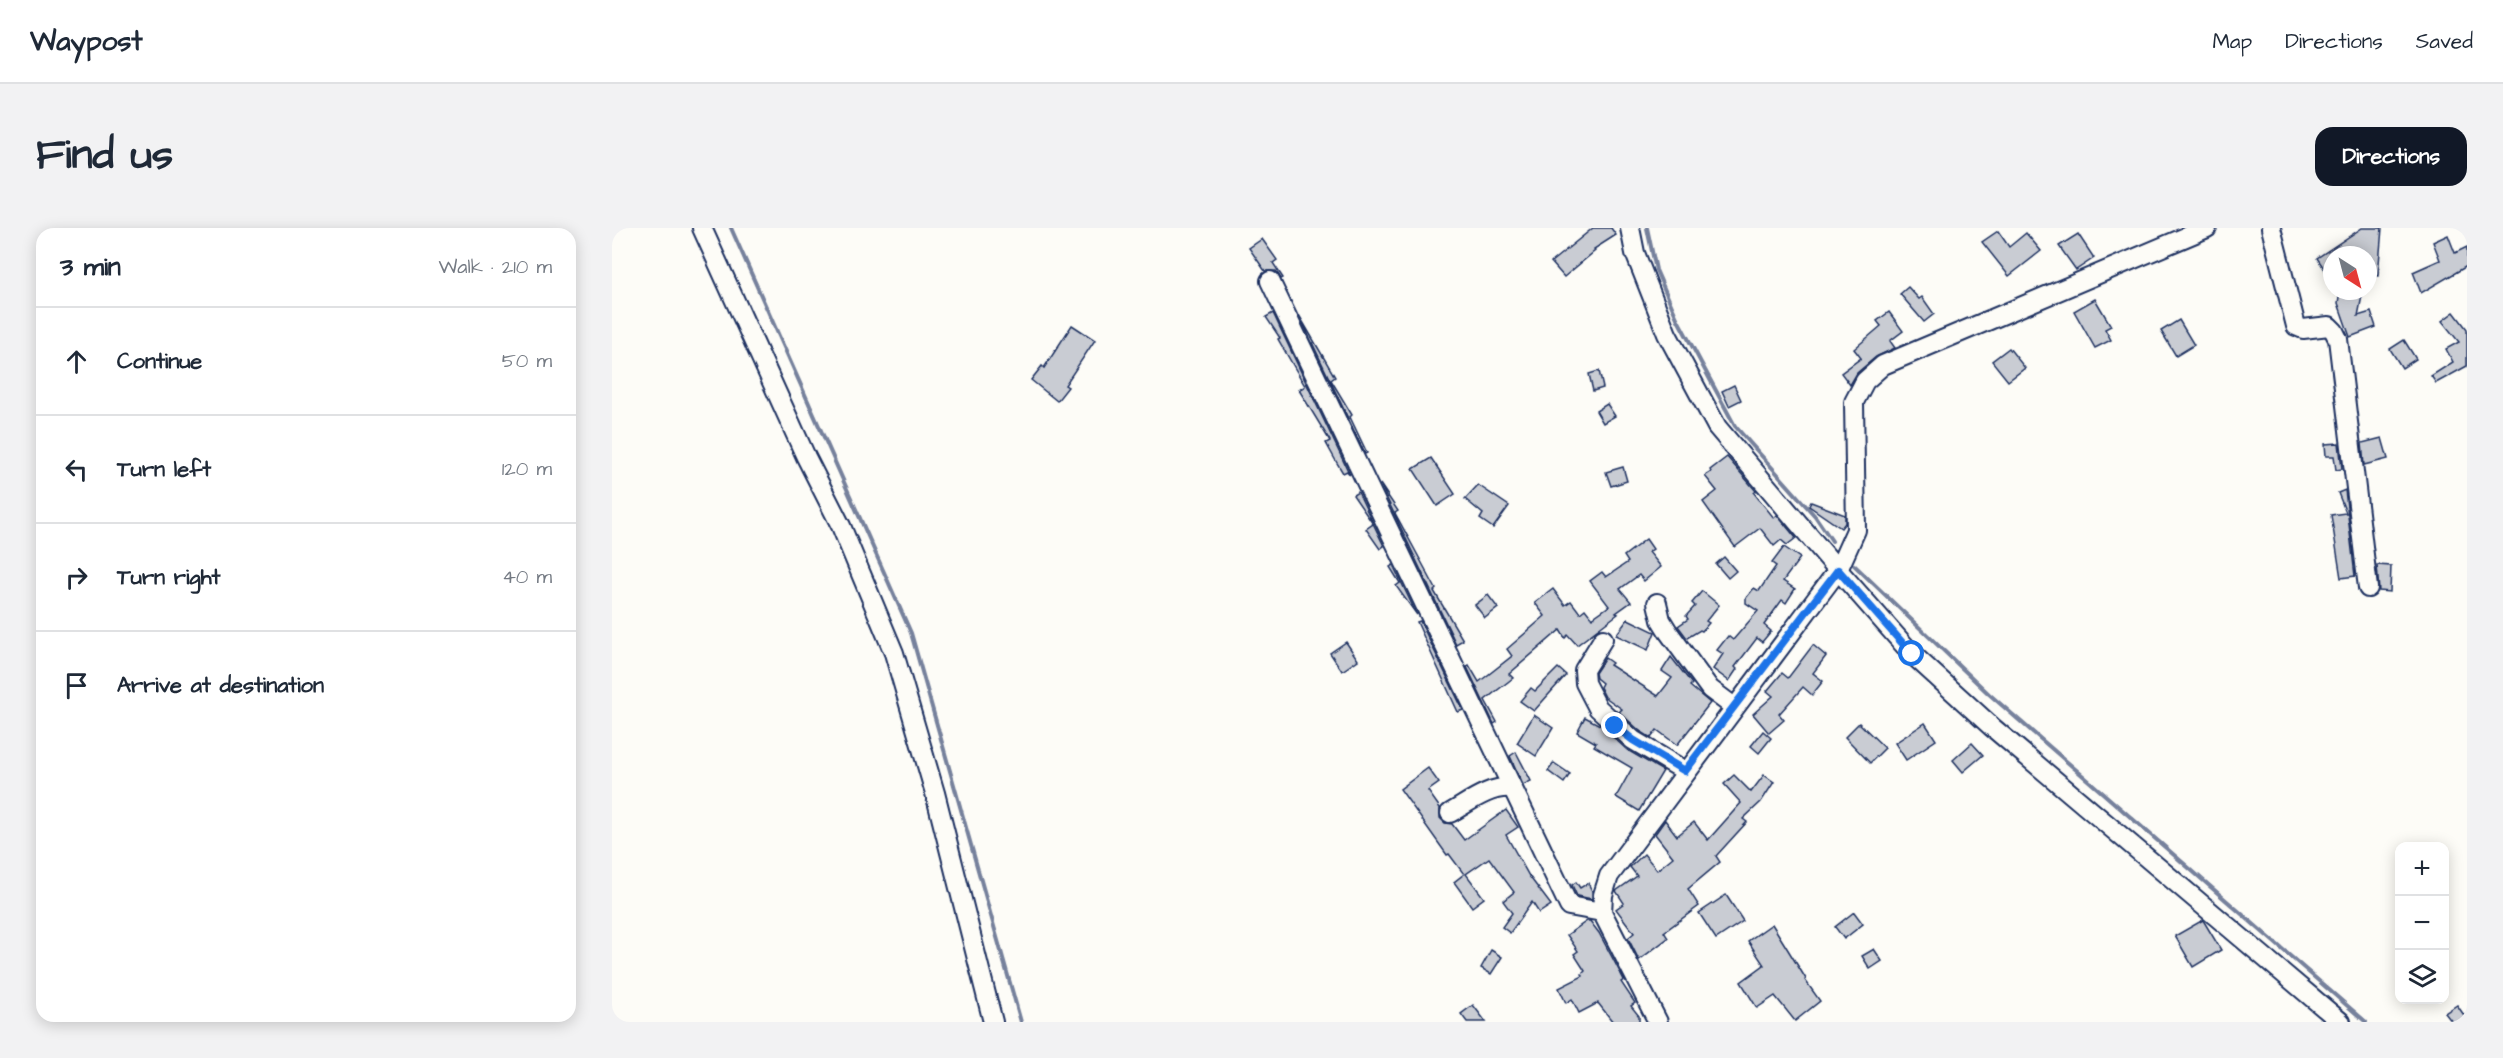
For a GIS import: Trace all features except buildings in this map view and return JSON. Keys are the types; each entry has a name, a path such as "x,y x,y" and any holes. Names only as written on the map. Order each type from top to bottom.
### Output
{"street":[{"path":"702,228 806,457 846,537 894,653 951,853 993,1022"},
{"path":"1630,228 1635,252 1667,334 1717,427 1912,654 1992,727 2341,1022"},
{"path":"1658,1022 1602,912 1603,895 1609,876 1685,771 1838,570 1856,530 1854,402 1865,381 1882,365 2207,228"},
{"path":"2271,228 2296,326 2303,328 2329,326 2338,339 2368,588"},
{"path":"1270,281 1569,906 1602,912"},
{"path":"1657,603 1661,620 1706,684 1734,707"},
{"path":"1603,639 1584,670 1585,683 1598,708 1633,740 1685,771"},
{"path":"1450,813 1487,792 1502,787 1511,788"}],"waterway":[{"path":"731,228 911,633 1021,1022"},
{"path":"1647,228 1656,270 1677,318 1735,426 1815,516 1832,541"},
{"path":"1854,565 1989,694 2366,1022"}],"route":[{"path":"1615,726 1633,740 1685,771 1838,570 1912,654"}]}
